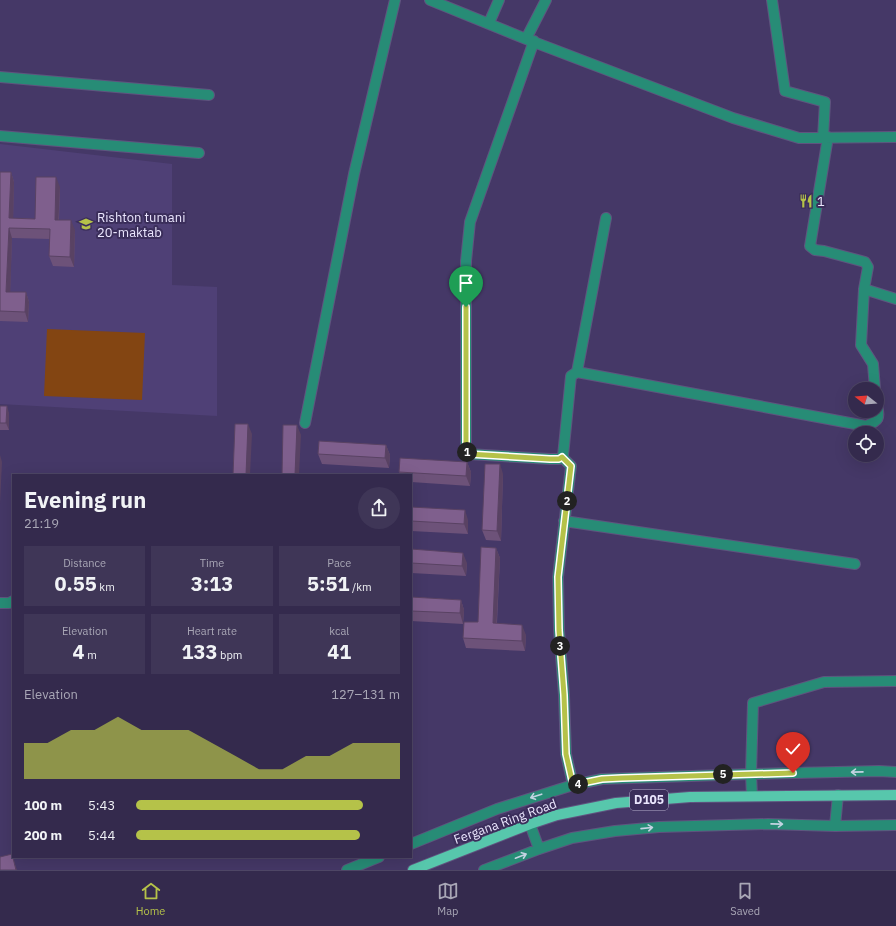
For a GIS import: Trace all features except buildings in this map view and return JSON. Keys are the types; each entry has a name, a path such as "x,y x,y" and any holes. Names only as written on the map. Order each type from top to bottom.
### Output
{"main road":[{"name":"Fergana Ring Road","path":"413,870 530,824 557,815 616,803 690,797 896,795"}],"street":[{"path":"305,423 354,174 395,0"},
{"path":"430,0 734,118 799,138 896,137"},
{"path":"488,23 499,0"},
{"path":"546,0 530,40 470,222 466,261 466,444 468,454 550,459 559,459 562,457"},
{"path":"772,0 785,90 825,102 826,137 810,246 815,250 865,262 868,267 864,288 861,346 873,364 875,382"},
{"path":"0,77 209,95"},
{"path":"0,136 198,153"},
{"path":"577,372 606,218"},
{"path":"864,288 896,299"},
{"path":"562,457 570,376 577,372 866,426 875,423 878,418"},
{"path":"562,457 571,466 558,577 559,630 564,695 566,754 573,785"},
{"path":"564,521 855,564"},
{"path":"0,603 12,602"},
{"path":"752,796 751,774 753,703 824,682 896,681"},
{"path":"412,844 497,809 573,785 602,779 751,774 879,771 896,772"},
{"path":"835,826 838,795"},
{"path":"530,824 539,849"},
{"path":"484,870 572,838 659,826 768,824 835,826 896,825"},
{"path":"347,870 359,868 377,858"}],"shaded area":[{"name":"Rishton tumani 20-maktab","path":"0,144 172,164 172,285 217,287 217,416 0,404"},
{"path":"47,329 145,333 142,400 44,396"}],"place":[{"name":"1","path":"806,201"},
{"name":"Rishton tumani 20-maktab","path":"86,224"}],"route":[{"path":"466,307 466,444 468,454 550,459 559,459 562,457 571,466 558,577 559,630 564,695 566,754 573,785 602,779 793,773"}]}
